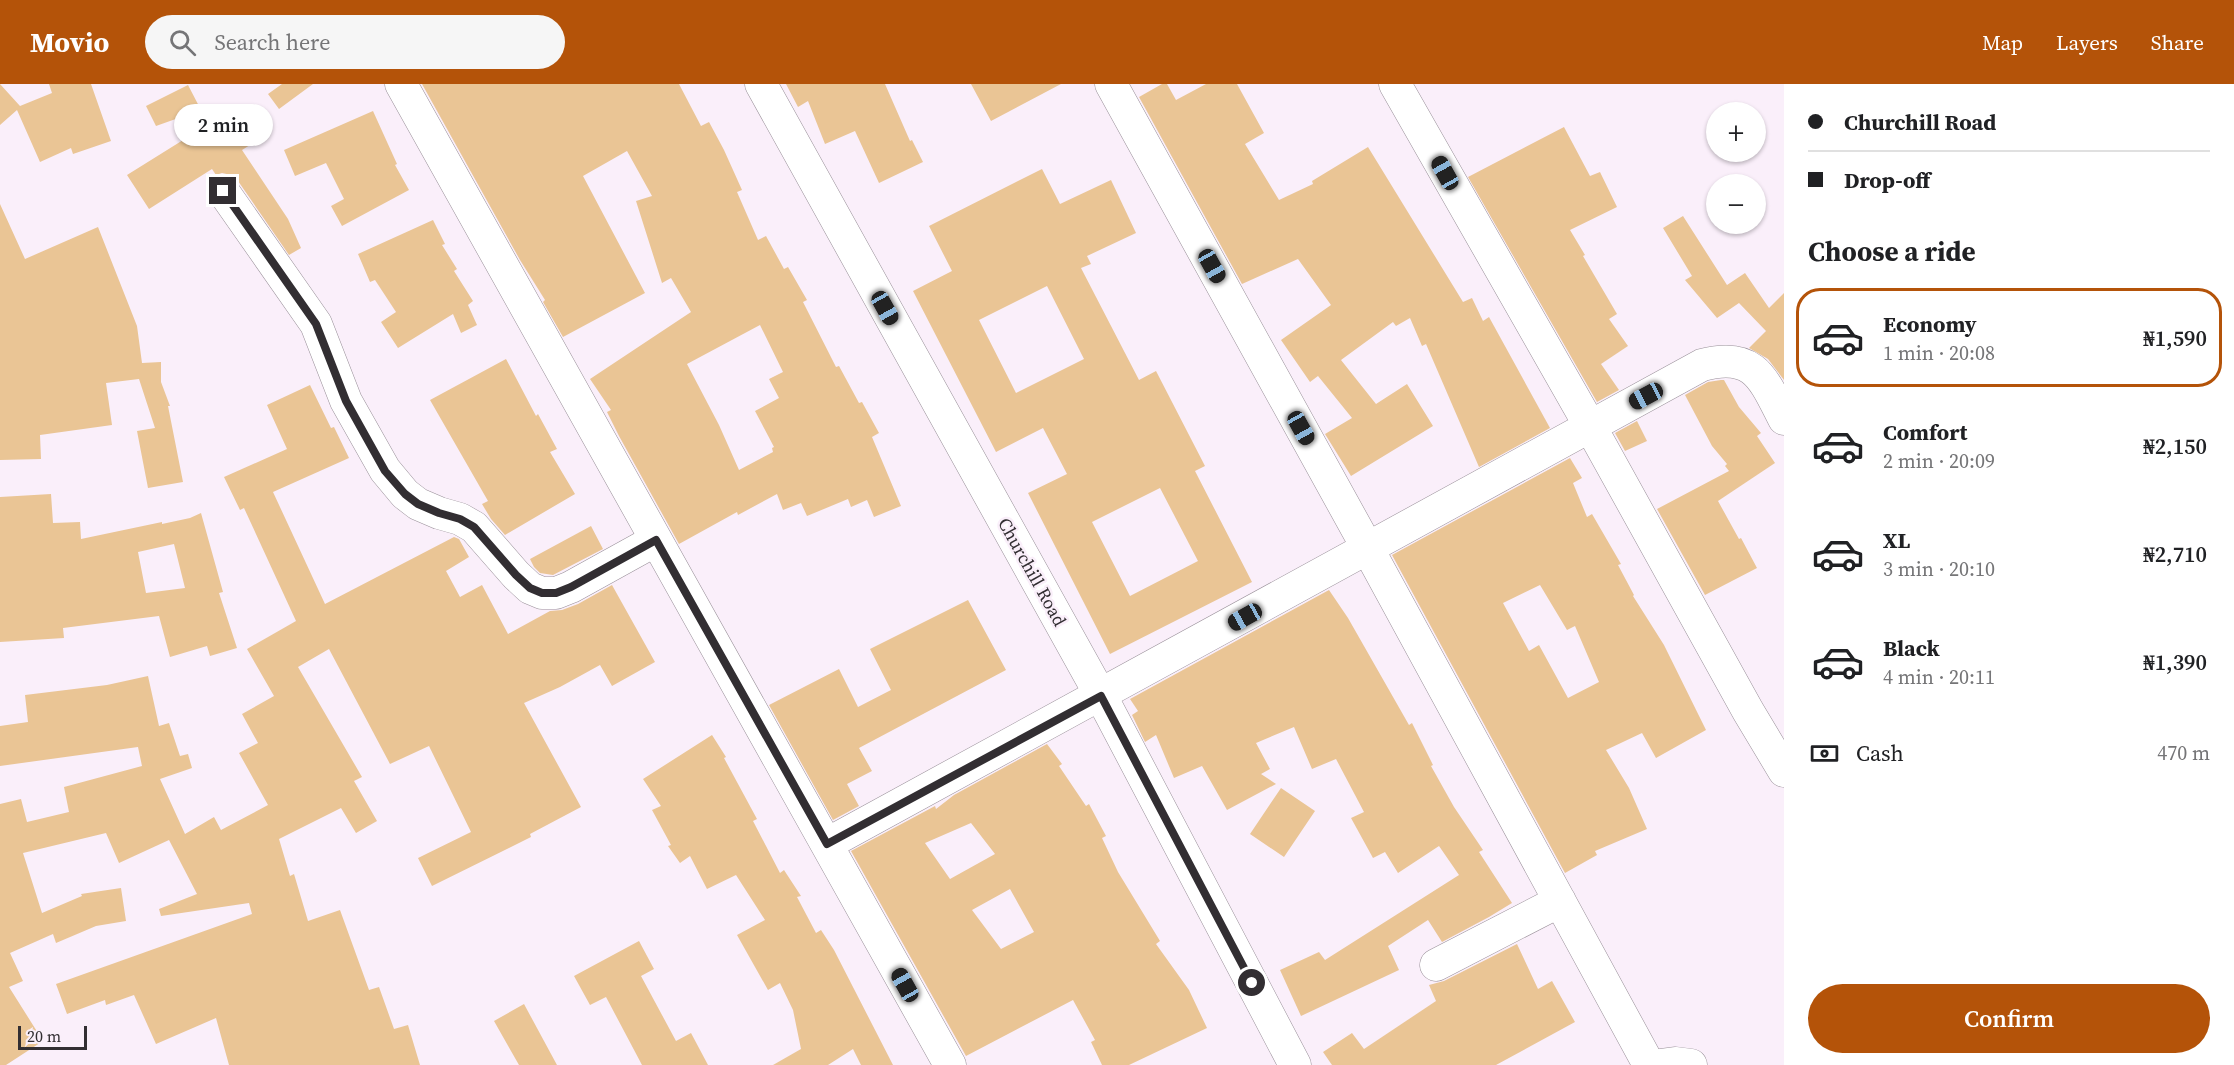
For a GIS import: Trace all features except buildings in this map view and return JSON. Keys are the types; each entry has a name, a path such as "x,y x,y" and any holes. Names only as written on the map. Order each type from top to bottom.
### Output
{"street":[{"path":"401,84 950,1065"},
{"name":"Churchill Road","path":"761,84 1101,696 1295,1065"},
{"path":"1111,84 1368,549 1648,1065"},
{"path":"1395,84 1784,771"},
{"path":"223,191 316,324 346,401 385,471 405,494 418,504 460,519 474,527 516,575 530,588 542,593 556,593 571,587 656,540"},
{"path":"827,844 1702,365 1720,360 1737,362 1752,368 1764,381 1784,419"},
{"path":"1436,965 1560,901"},
{"path":"1660,1065 1675,1063 1691,1065"}],"route":[{"path":"223,191 307,309 316,324 346,401 385,471 405,494 418,504 460,519 474,527 516,575 530,588 542,593 556,593 571,587 656,540 827,844 1101,696 1252,983"}]}
